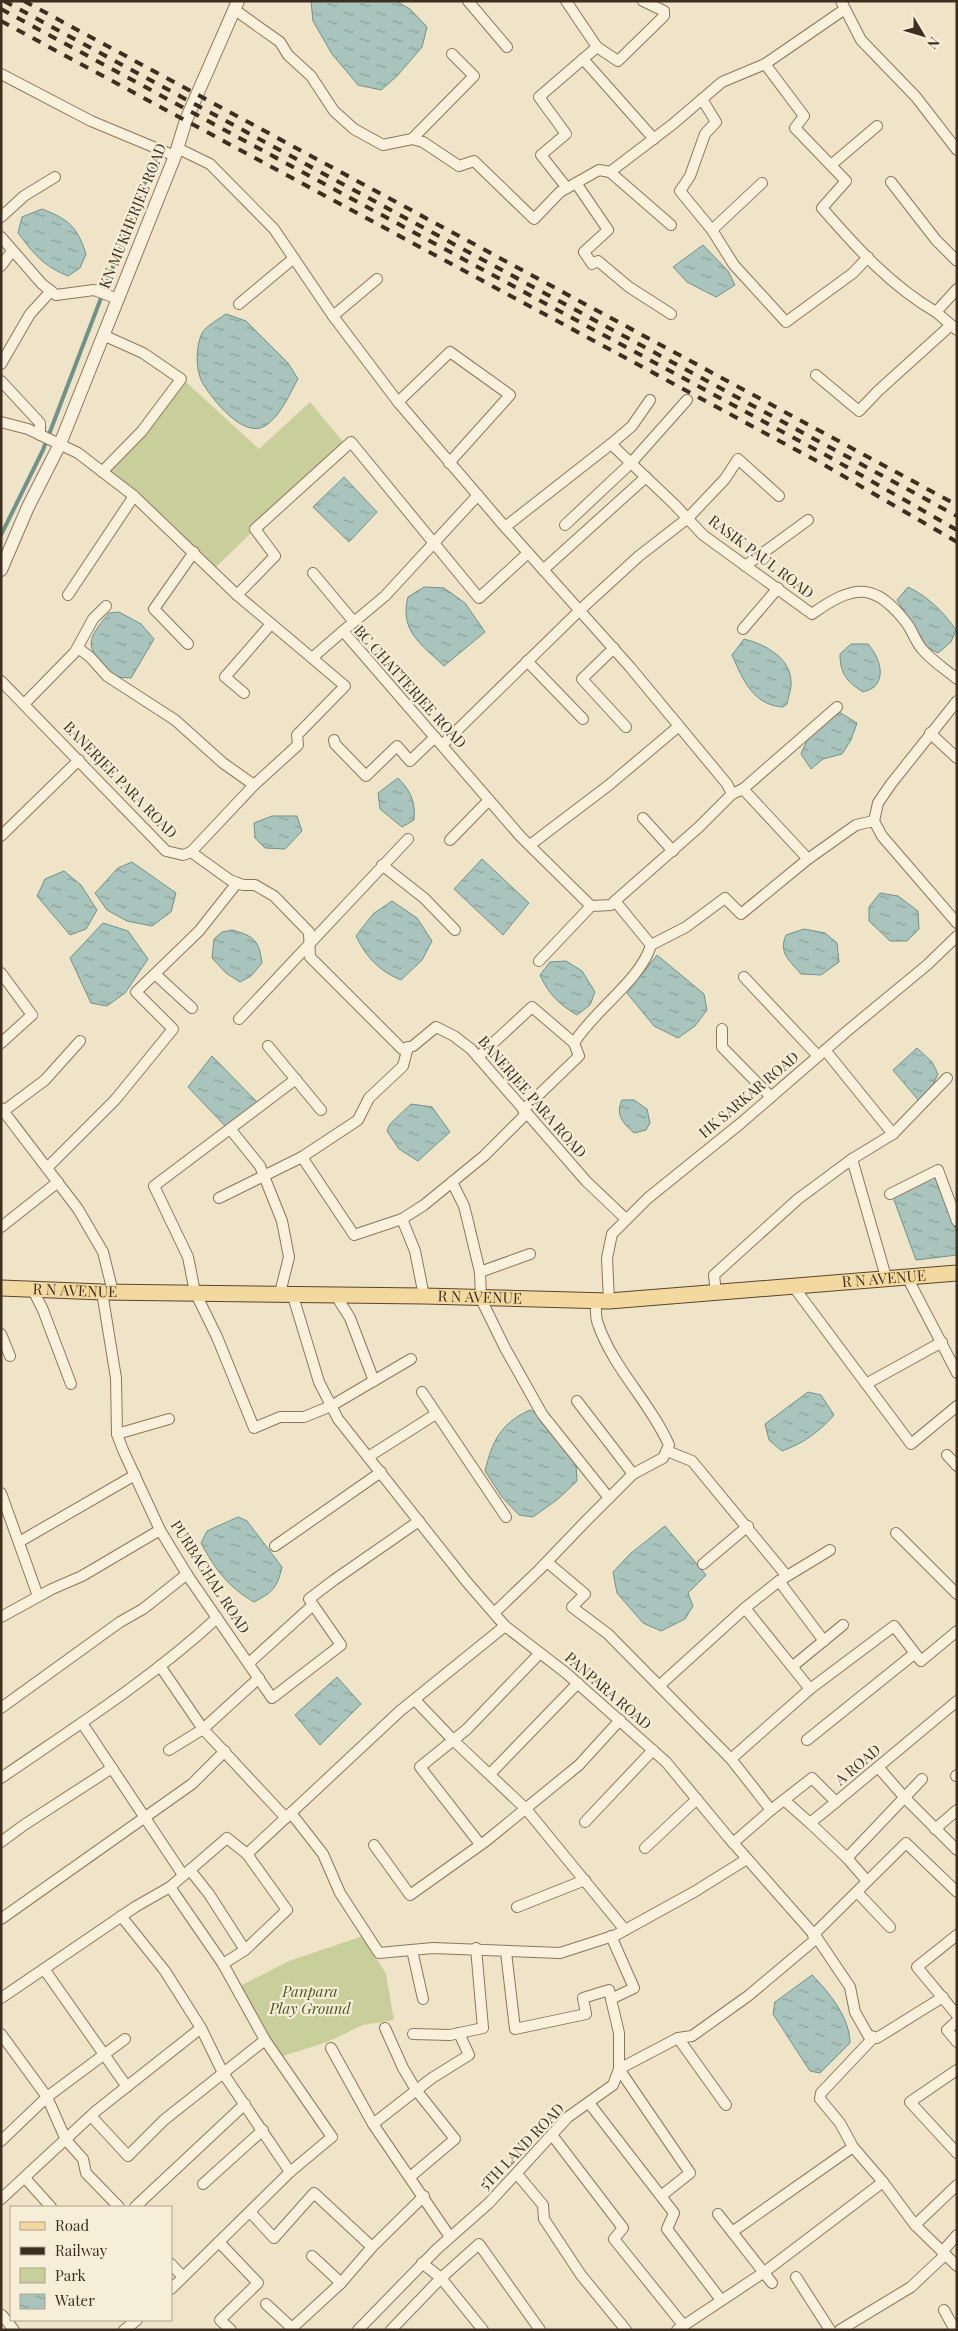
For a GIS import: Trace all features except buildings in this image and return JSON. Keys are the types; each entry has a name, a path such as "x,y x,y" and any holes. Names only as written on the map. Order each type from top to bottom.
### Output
{"main road":[{"name":"R N AVENUE","path":"1,1288 108,1292 286,1293 602,1301 716,1293 886,1277 957,1273"}],"street":[{"path":"468,1 507,47"},
{"path":"567,2 597,47 618,61 664,16 664,11 643,1"},
{"path":"610,172 722,82 765,64 843,5 854,28 870,52 916,97 957,150"},
{"path":"237,6 280,42 288,55 311,76 334,111 354,129 382,145 412,139 423,142 459,166 474,161 534,219 571,186 599,170 610,172 671,225"},
{"name":"KN MUKHERJEE ROAD","path":"1,570 28,507 60,444 176,152 186,120 237,6"},
{"path":"597,47 539,98 566,134 541,155 571,186 608,230 584,252 592,264 598,261 629,287 671,314"},
{"path":"412,139 474,76 452,54"},
{"path":"583,59 654,138"},
{"path":"765,64 804,116 795,128 846,182 822,208 868,257 911,298 936,312 954,327 892,379 859,411 816,375"},
{"path":"1,74 91,121 210,164 241,194 274,228 333,316 398,402 505,528 614,648 727,784 732,794"},
{"path":"702,99 715,117 716,122 705,134 690,176 680,191 712,230 734,265 786,322 853,273 868,257"},
{"path":"831,165 877,126"},
{"path":"1,217 24,196 55,177"},
{"path":"891,182 936,240 957,261"},
{"path":"712,230 762,183"},
{"path":"1,237 12,251 56,295 94,290 118,299"},
{"path":"1,266 12,251"},
{"path":"239,304 294,258"},
{"path":"333,316 377,279"},
{"path":"936,312 957,288"},
{"path":"1,364 30,314 51,291"},
{"path":"102,472 142,431 181,379 144,353 103,335"},
{"path":"398,402 450,352 510,395 449,463"},
{"path":"1,381 40,423 40,435"},
{"path":"505,528 632,426 650,400"},
{"path":"565,525 631,463 687,400"},
{"path":"1,422 40,435 78,453 134,496 237,595 345,686 297,735 298,745 254,785 191,852 237,883 255,885 274,896 309,932 310,957 392,1040 402,1049 408,1047"},
{"path":"237,595 276,556 254,529 351,442 479,598 528,553"},
{"name":"RASIK PAUL ROAD","path":"611,444 688,518 703,535 812,614 846,593 856,590 879,595 908,625 921,648 957,679"},
{"path":"334,740 335,744 366,776 397,746 410,761 438,741 639,556 688,518 725,479 738,459 779,496"},
{"path":"543,570 646,477"},
{"path":"343,631 385,596 478,495"},
{"path":"68,595 134,496"},
{"path":"744,566 808,520"},
{"path":"188,644 154,609 194,552"},
{"path":"313,573 354,622"},
{"path":"743,629 778,588"},
{"path":"25,704 78,648 93,619 106,606"},
{"path":"244,693 225,677 271,624"},
{"name":"BC CHATTERJEE ROAD","path":"312,658 343,631 489,800 530,845 591,906"},
{"path":"78,648 90,657 107,676 175,720 223,763 254,785"},
{"path":"614,648 582,680 626,727"},
{"path":"527,661 582,719"},
{"name":"BANERJEE PARA ROAD","path":"1,681 166,852 183,855 191,852"},
{"path":"957,701 930,733 878,803 874,821 882,836 957,924"},
{"path":"539,961 591,906 611,905 673,851 732,794 743,789 837,707"},
{"path":"530,845 609,785 680,726"},
{"path":"930,733 957,758"},
{"path":"1,836 79,760"},
{"path":"743,789 808,859"},
{"path":"450,840 489,800"},
{"path":"643,818 673,851"},
{"path":"574,1043 584,1028 648,957 651,945 686,927 725,898 741,914 808,859 856,825 874,821"},
{"path":"239,1019 408,839"},
{"path":"382,866 424,898 455,930"},
{"path":"47,1168 115,1100 173,1029 136,992 199,931 237,883"},
{"path":"615,901 651,945"},
{"name":"HK SARKAR ROAD","path":"667,1450 670,1445 662,1429 614,1357 597,1323 612,1234 648,1198 927,966 957,936"},
{"path":"1,973 32,1015 1,1043"},
{"path":"156,974 192,1008"},
{"path":"744,976 821,1053 894,1134"},
{"path":"302,1157 354,1235 402,1219 424,1205 484,1156 579,1056 574,1043 532,1007 478,1057"},
{"name":"BANERJEE PARA ROAD","path":"408,1047 436,1027 454,1036 478,1057 586,1181 626,1219"},
{"path":"722,1029 722,1047 771,1097"},
{"path":"2,1111 45,1080 80,1041"},
{"path":"268,1046 321,1110"},
{"path":"220,1198 302,1157 358,1120 369,1098 403,1066 408,1047"},
{"path":"716,1293 714,1275 736,1253 798,1199 852,1159 894,1134 947,1078"},
{"path":"296,1079 232,1130 154,1186 188,1257 195,1292 217,1337 254,1428 280,1417 304,1417 331,1406 411,1359"},
{"name":"PURBACHAL ROAD","path":"2,1111 78,1209 103,1252 116,1378 117,1434 160,1530 187,1574 272,1698 341,1645 313,1605"},
{"path":"232,1130 260,1166 282,1221 289,1257 286,1293"},
{"path":"852,1159 886,1277"},
{"path":"890,1194 938,1170 957,1221"},
{"path":"1,1227 58,1182"},
{"path":"452,1182 464,1206 480,1272 481,1299 542,1414 609,1498"},
{"path":"402,1219 414,1251 424,1296"},
{"path":"480,1272 530,1254"},
{"path":"907,1277 957,1373"},
{"path":"793,1286 910,1444 957,1406"},
{"path":"32,1288 43,1310 71,1384"},
{"name":"PANPARA ROAD","path":"286,1293 319,1382 338,1419 505,1626 578,1683 666,1762 815,1937 850,1987 855,2012 868,2035 873,2038"},
{"path":"335,1294 350,1318 374,1381"},
{"path":"1,1334 10,1356"},
{"path":"866,1384 942,1342"},
{"path":"422,1392 506,1517"},
{"path":"577,1401 633,1474"},
{"path":"368,1457 436,1414"},
{"path":"117,1434 169,1419"},
{"path":"494,1613 633,1474 663,1458 667,1450 692,1461 748,1526 824,1641"},
{"path":"948,1455 957,1466"},
{"path":"276,1546 381,1472"},
{"path":"19,1542 134,1475"},
{"path":"1,1493 38,1596"},
{"path":"248,1663 313,1605 310,1599 419,1521"},
{"path":"703,1564 748,1526"},
{"path":"1,1617 38,1596 82,1576 160,1530"},
{"path":"896,1533 957,1594"},
{"path":"659,1686 745,1608 782,1578 830,1550"},
{"path":"547,1562 585,1594 572,1607 608,1634 731,1759 771,1810"},
{"path":"1,1708 120,1622 143,1609 187,1574"},
{"path":"745,1608 810,1689"},
{"path":"1,1778 82,1723 160,1666 217,1618"},
{"path":"793,1666 842,1625"},
{"path":"248,1854 414,1700 505,1626"},
{"path":"731,1759 810,1689 894,1626 921,1661 957,1631"},
{"path":"480,1844 420,1767 454,1741 540,1653"},
{"path":"807,1740 914,1654"},
{"path":"160,1666 203,1729 323,1854 340,1893 379,1954 412,1950 476,1948 506,1952 560,1953 624,1930 694,1892 747,1859"},
{"path":"169,1750 203,1729 259,1678"},
{"path":"490,1774 578,1683"},
{"path":"414,1700 526,1809 624,1930"},
{"name":"A ROAD","path":"734,1843 771,1810 812,1778 836,1802 957,1701"},
{"path":"374,1845 410,1895 526,1809 579,1765 620,1720"},
{"path":"82,1723 146,1819 245,1950"},
{"path":"585,1822 653,1750"},
{"path":"1,1919 146,1819 192,1784 225,1751"},
{"path":"878,1767 905,1798 957,1850"},
{"path":"1,1842 112,1768"},
{"path":"847,1858 922,1779"},
{"path":"646,1848 697,1800"},
{"path":"784,1800 847,1858 867,1881"},
{"path":"810,1823 836,1802"},
{"path":"935,1829 957,1810"},
{"path":"1,1998 121,1916 170,1887 227,1838 248,1854 287,1910 245,1950 223,1964"},
{"name":"5TH LAND ROAD","path":"358,2330 422,2263 489,2203 568,2117 613,2085 620,2069 678,2038 692,2036 748,1996 815,1937 867,1881 906,1843 957,1892"},
{"path":"516,1907 585,1880"},
{"path":"170,1887 223,1964 265,2040 332,2137 290,2172 251,2213 172,2288"},
{"path":"857,1892 890,1927"},
{"path":"121,1916 165,1971 201,2028 223,2073 290,2172"},
{"path":"957,1935 917,1967 957,2015"},
{"path":"611,1936 634,1988 611,1999"},
{"path":"413,2034 450,2035 483,2028 476,1948"},
{"path":"412,1950 423,1999"},
{"path":"506,1952 515,2029 586,2014 583,1998 609,1990 619,2033 620,2069 690,2173 661,2196"},
{"path":"44,1969 127,2087"},
{"path":"943,1998 877,2038 873,2038 819,2096 840,2123 853,2147 883,2182 915,2225 957,2266"},
{"path":"957,2021 947,2030 957,2042"},
{"path":"1,2200 92,2117 96,2111 201,2028"},
{"path":"385,2028 403,2068 416,2090 455,2139 410,2177"},
{"path":"373,2124 416,2090 469,2056 459,2033"},
{"path":"1,2034 47,2097 66,2140 83,2159 86,2173 118,2206"},
{"path":"2,2139 47,2097 105,2056 125,2038"},
{"path":"678,2038 726,2105"},
{"path":"92,2117 128,2156 164,2120 265,2040"},
{"path":"332,2048 373,2124 424,2196 450,2237"},
{"path":"957,2070 910,2102 957,2153"},
{"path":"589,2103 674,2213 667,2229 721,2300"},
{"path":"136,2206 245,2104"},
{"path":"202,2184 263,2130"},
{"path":"552,2135 623,2228 614,2239 681,2328 763,2273 883,2182"},
{"path":"732,2232 853,2147"},
{"path":"516,2174 543,2205 544,2219 582,2275 626,2330"},
{"path":"25,2178 50,2206"},
{"path":"915,2225 957,2186"},
{"path":"251,2213 274,2238 314,2193 372,2247"},
{"path":"266,2304 291,2329 341,2284 372,2247 424,2196"},
{"path":"718,2214 772,2283"},
{"path":"840,2330 912,2287 944,2253 957,2235"},
{"path":"219,2242 258,2283 220,2320 231,2330"},
{"path":"391,2330 441,2278 478,2244 540,2330"},
{"path":"312,2256 341,2284"},
{"path":"422,2263 441,2278 479,2328"},
{"path":"172,2265 184,2277"},
{"path":"796,2277 830,2330"},
{"path":"944,2310 955,2330"},
{"path":"2,2315 14,2330"},
{"path":"124,2330 137,2323"}],"green space":[{"path":"186,382 259,449 310,402 344,443 214,569 107,472 146,432"},
{"name":"Panpara Play Ground","path":"363,1936 386,1974 394,2020 363,2025 327,2042 280,2057 240,1986 289,1961"}],"water":[{"path":"311,1 396,1 410,9 427,27 422,47 397,76 381,90 358,85 332,54 313,21"},
{"path":"42,209 65,220 75,230 83,244 86,254 80,268 68,276 40,259 18,233 22,217"},
{"path":"703,245 728,271 735,285 716,297 687,282 673,267"},
{"path":"226,314 246,321 288,363 298,379 275,417 265,426 256,429 238,422 221,407 202,382 198,370 198,344 202,333"},
{"path":"344,477 377,512 349,542 313,507"},
{"path":"424,587 444,588 465,603 485,632 444,666 414,636 407,619 408,597"},
{"path":"908,587 935,605 956,630 951,642 938,653 927,647 897,600"},
{"path":"119,612 141,624 154,639 131,678 114,677 98,659 91,646 95,632 109,613"},
{"path":"744,639 767,648 781,658 786,665 790,673 791,684 787,704 783,707 764,702 750,690 745,682 732,655"},
{"path":"851,644 868,644 875,653 879,665 880,677 878,682 873,688 863,692 849,681 841,667 840,654"},
{"path":"839,712 857,723 851,740 842,754 823,759 811,769 801,754 808,739 820,723"},
{"path":"398,778 409,792 414,808 414,820 402,827 380,809 378,793"},
{"path":"272,816 297,816 302,831 285,849 265,848 255,838 254,823"},
{"path":"482,859 529,903 503,935 454,889"},
{"path":"132,862 176,893 171,912 152,926 127,921 107,910 95,893 118,868"},
{"path":"64,871 81,885 97,910 86,929 70,935 37,896 45,879"},
{"path":"880,893 898,896 918,911 919,929 907,941 890,941 869,921 869,907"},
{"path":"392,901 417,918 432,941 422,960 401,980 380,968 369,957 356,936 373,914"},
{"path":"103,923 128,931 148,959 125,993 107,1006 91,1003 70,958"},
{"path":"804,929 825,933 837,943 839,962 821,975 801,974 789,961 784,952 783,947 786,935"},
{"path":"232,930 246,934 254,940 259,949 262,963 251,976 240,982 226,973 212,958 214,939 222,932"},
{"path":"657,955 704,994 707,1010 695,1026 678,1038 654,1026 627,993"},
{"path":"566,961 582,971 595,992 590,1005 577,1015 555,998 540,975 550,962"},
{"path":"917,1048 932,1062 938,1074 931,1089 919,1101 893,1070"},
{"path":"212,1056 257,1102 227,1128 188,1087"},
{"path":"622,1100 634,1100 647,1109 650,1123 646,1130 634,1133 624,1122 619,1110"},
{"path":"411,1104 432,1107 450,1132 418,1161 399,1149 387,1131 390,1124"},
{"path":"933,1172 957,1233 957,1255 916,1260 893,1197"},
{"path":"808,1392 821,1395 834,1415 811,1436 782,1451 769,1440 765,1424"},
{"path":"530,1410 536,1413 576,1465 577,1481 558,1499 533,1517 519,1515 502,1497 485,1471 499,1434 512,1421"},
{"path":"238,1517 247,1521 282,1567 273,1589 254,1602 229,1584 201,1543 207,1531"},
{"path":"665,1526 706,1575 688,1593 693,1606 685,1619 661,1631 643,1623 617,1593 613,1572 630,1554"},
{"path":"337,1677 361,1704 320,1745 295,1715"},
{"path":"812,1975 837,2006 846,2024 850,2043 820,2073 810,2071 773,2014 775,2002"}],"waterway":[{"path":"1,535 43,450 148,175 158,161"}],"railway":[{"path":"4,1 957,516"},
{"path":"24,1 957,505"},
{"path":"1,9 831,458 957,530"},
{"path":"1,21 826,466 957,542"}]}
